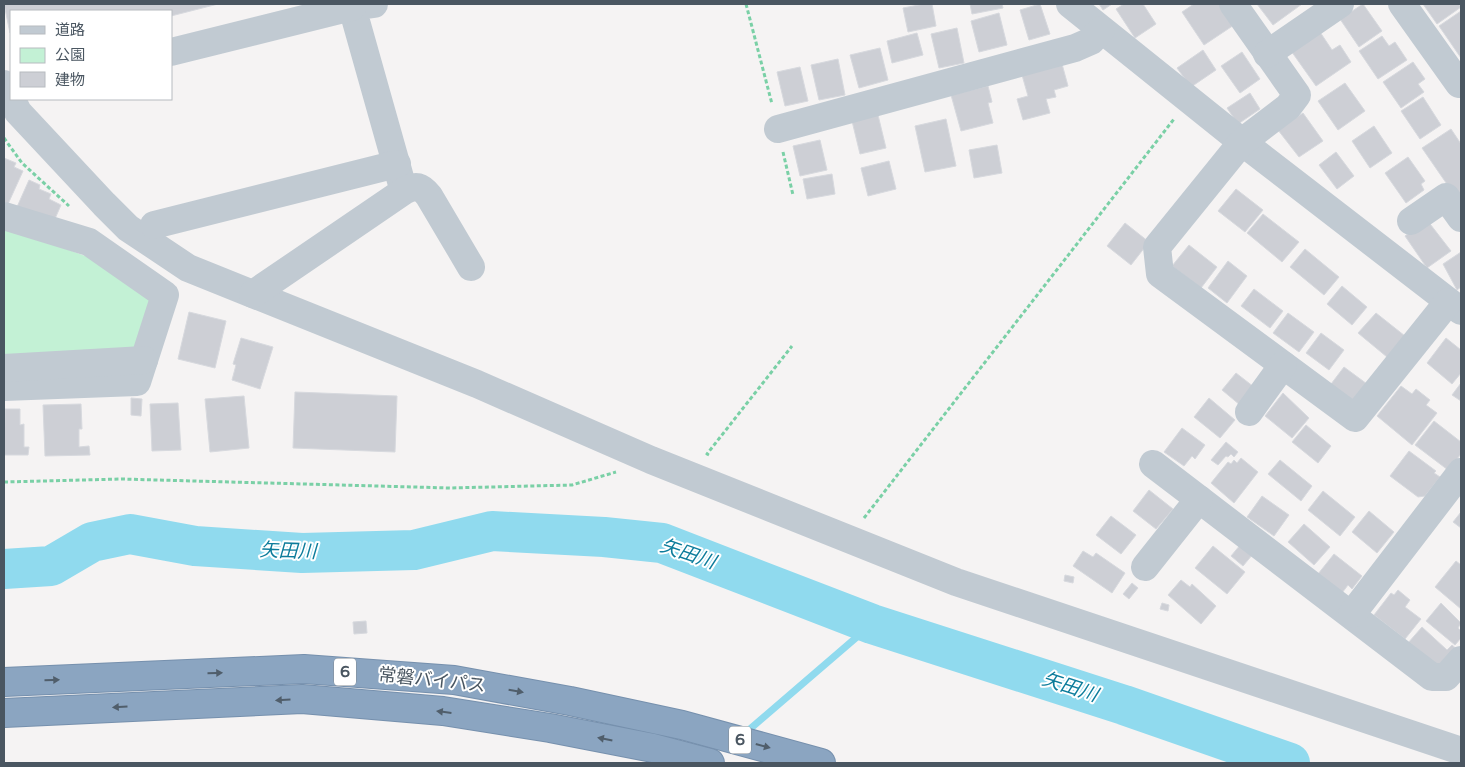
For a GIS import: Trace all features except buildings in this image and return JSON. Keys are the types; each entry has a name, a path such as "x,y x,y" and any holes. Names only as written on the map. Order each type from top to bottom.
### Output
{"highway":[{"name":"常磐バイパス","path":"4,682 304,669 454,680 570,701 682,725 809,759"},
{"name":"常磐バイパス","path":"4,713 302,699 443,711 550,728 653,748 710,763"}],"street":[{"path":"1070,4 1242,142 1455,306 1355,418 1160,274 1157,246 1242,142 1288,107 1297,95 1233,4"},
{"path":"1267,54 1340,4"},
{"path":"1402,4 1459,84"},
{"path":"172,52 359,5 404,191"},
{"path":"778,129 1075,48 1091,41 1101,30"},
{"path":"13,100 24,118 128,228 188,268 477,384 639,454 956,582 1461,750"},
{"path":"154,225 396,164"},
{"path":"253,294 404,191 416,186 422,187 471,267"},
{"path":"1411,221 1446,197 1461,216"},
{"path":"4,216 88,242 165,295 137,382 4,387"},
{"path":"4,368 144,360"},
{"path":"1249,412 1283,365"},
{"path":"1153,464 1352,614 1432,677 1446,677 1461,660"},
{"path":"1352,614 1461,472"},
{"path":"1145,567 1200,499"}],"path":[{"path":"746,4 793,195"},
{"path":"870,522 863,517 1180,112"},
{"path":"4,138 22,163 72,209"},
{"path":"714,459 707,454 792,346"},
{"path":"4,482 121,480 450,488 572,485 615,473 639,454"}],"green space":[{"path":"4,226 96,260 151,301 132,367 4,381"}],"waterway":[{"name":"矢田川","path":"4,569 51,566 92,542 130,534 195,546 302,553 414,550 492,531 604,537 662,543 872,624 1124,705 1290,763"},
{"path":"743,735 872,624"}]}
